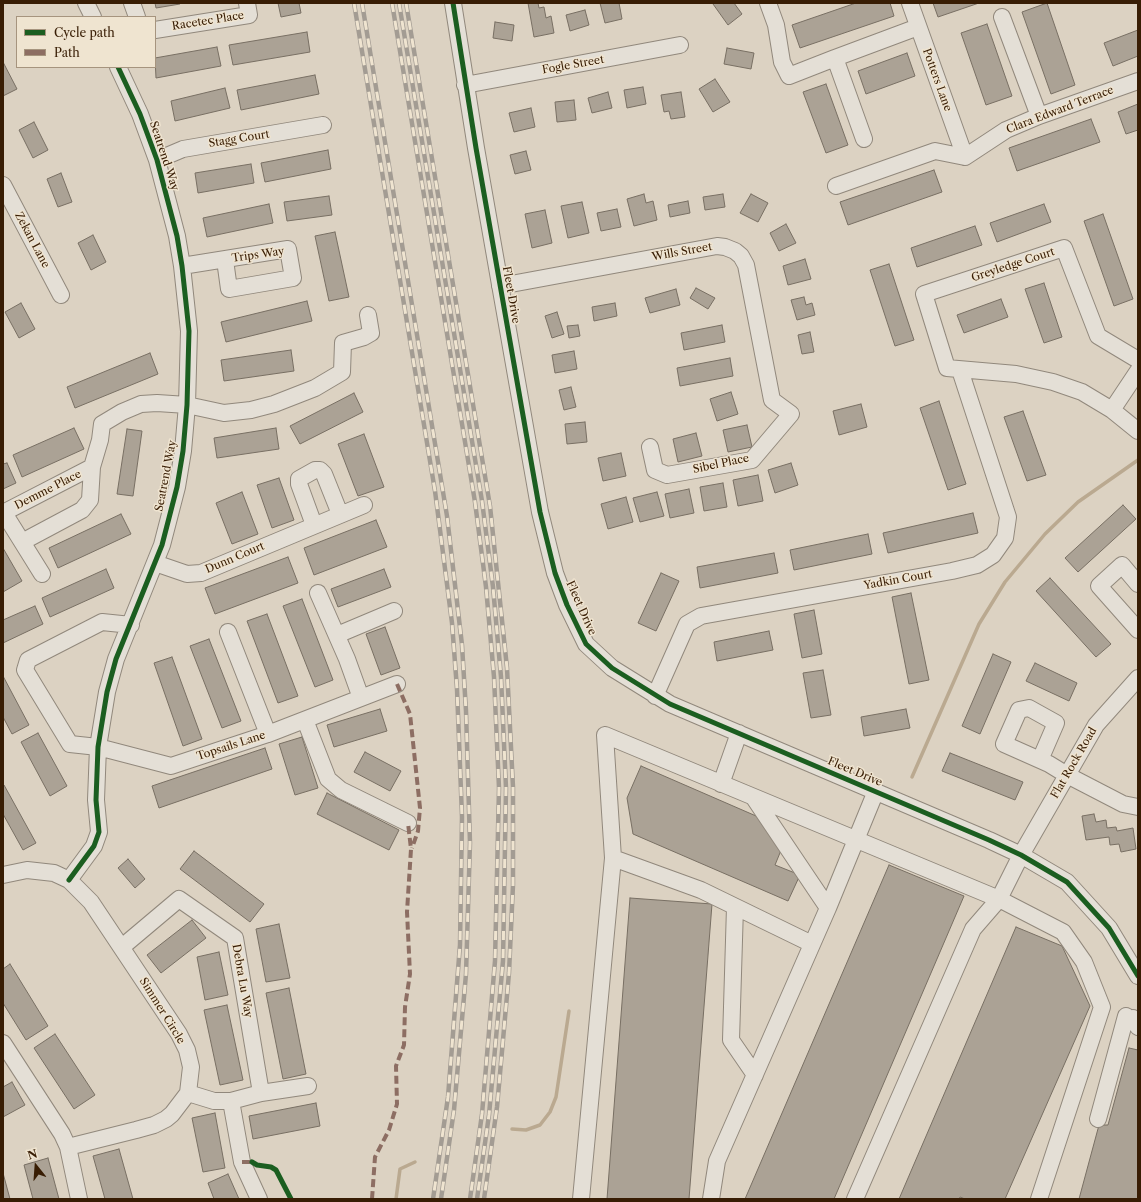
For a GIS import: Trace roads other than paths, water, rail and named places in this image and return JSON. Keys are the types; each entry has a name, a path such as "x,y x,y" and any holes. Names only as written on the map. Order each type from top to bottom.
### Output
{"street":[{"path":"86,3 92,16"},
{"path":"132,3 137,16"},
{"name":"Racetec Place","path":"156,30 249,15 247,3"},
{"name":"Fleet Drive","path":"453,3 500,286 540,512 555,573 579,632 594,652 612,668 655,696 1021,855 1067,882 1109,928 1137,971"},
{"path":"768,3 776,25 782,62 789,76 918,26"},
{"name":"Potters Lane","path":"910,3 965,157"},
{"path":"1002,16 1039,116"},
{"name":"Fogle Street","path":"466,85 680,45"},
{"path":"835,58 864,139"},
{"name":"Seatrend Way","path":"69,880 94,846 99,832 96,800 98,748 107,692 116,659 131,626 155,563 177,487 183,451 187,405 188,330 182,266 177,236 157,160 140,114 118,68"},
{"name":"Clara Edward Terrace","path":"965,157 1000,134 1039,116 1138,81"},
{"name":"Stagg Court","path":"157,160 183,149 323,125"},
{"path":"836,186 935,150 965,157"},
{"name":"Zekan Lane","path":"3,185 61,295"},
{"name":"Wills Street","path":"500,286 717,246 725,246 741,256 746,265 772,400 791,414"},
{"name":"Greyledge Court","path":"954,369 924,294 1064,248 1098,336 1138,360"},
{"name":"Trips Way","path":"182,266 225,260"},
{"name":"Demme Place","path":"22,542 82,510 90,500 92,467 100,440 102,424 122,412 141,404 157,403 187,405 224,413 251,410 274,404 315,388 342,372 343,343 364,337 371,333 368,315"},
{"path":"954,369 1030,376 1082,392 1112,410 1138,431"},
{"name":"Yadkin Court","path":"655,696 687,624 701,616 952,571 977,565 992,555 1005,538 1008,517 954,369"},
{"path":"1112,410 1138,371"},
{"name":"Sibel Place","path":"650,448 655,470 667,475 752,460 791,414"},
{"name":"Demme Place","path":"42,574 4,513 92,467"},
{"path":"314,525 299,484 299,479 315,470 320,470 324,474 340,514"},
{"name":"Dunn Court","path":"155,563 187,574 201,573 364,505"},
{"path":"1138,584 1122,566 1099,586 1138,630"},
{"path":"318,593 337,635 361,698"},
{"path":"337,635 394,611"},
{"name":"Topsails Lane","path":"131,626 102,622 28,660 25,670 70,744 98,748 171,766 268,734 397,684"},
{"path":"228,632 268,734"},
{"name":"Flat Rock Road","path":"855,1199 973,929 999,899 1021,855 1096,725 1138,678"},
{"path":"305,720 328,779 341,790 408,823"},
{"path":"721,784 739,733"},
{"path":"581,1199 613,858 604,735 856,841 999,899 1063,932 1084,962 1102,1007 1039,1199"},
{"path":"1040,760 1123,804 1138,807"},
{"path":"711,1199 717,1161 828,908 876,791"},
{"path":"754,798 828,908"},
{"path":"613,858 701,890 812,944"},
{"name":"Simmer Circle","path":"5,871 27,870 54,873 69,880 91,902 179,1034 187,1050 190,1067 188,1093"},
{"name":"Debra Lu Way","path":"122,947 179,899 235,938 261,1093"},
{"path":"735,906 731,1040 755,1075"},
{"path":"1098,1119 1134,1019 1102,1007"},
{"path":"6,1053 62,1134 68,1147 79,1199"},
{"path":"68,1147 154,1125 172,1114 188,1093 214,1101 231,1100 261,1093 308,1086"},
{"path":"231,1100 242,1162 259,1199"}],"waterway":[{"path":"912,777 979,624 1005,582 1045,534 1078,502 1138,460"},
{"path":"512,1129 526,1130 540,1125 550,1112 556,1097 569,1011"},
{"path":"396,1199 400,1169 415,1162"}],"railway":[{"path":"354,3 435,491 452,623 457,689 462,817 460,945 448,1097 433,1199"},
{"path":"362,3 447,516 462,645 466,711 470,843 466,974 454,1110 441,1199"},
{"path":"392,3 475,502 486,587 494,677 499,788 495,961 482,1114 470,1199"},
{"path":"399,3 482,501 493,587 501,677 506,788 503,961 489,1115 477,1199"},
{"path":"406,3 490,506 507,668 513,787 513,885 509,973 497,1107 484,1199"}]}
